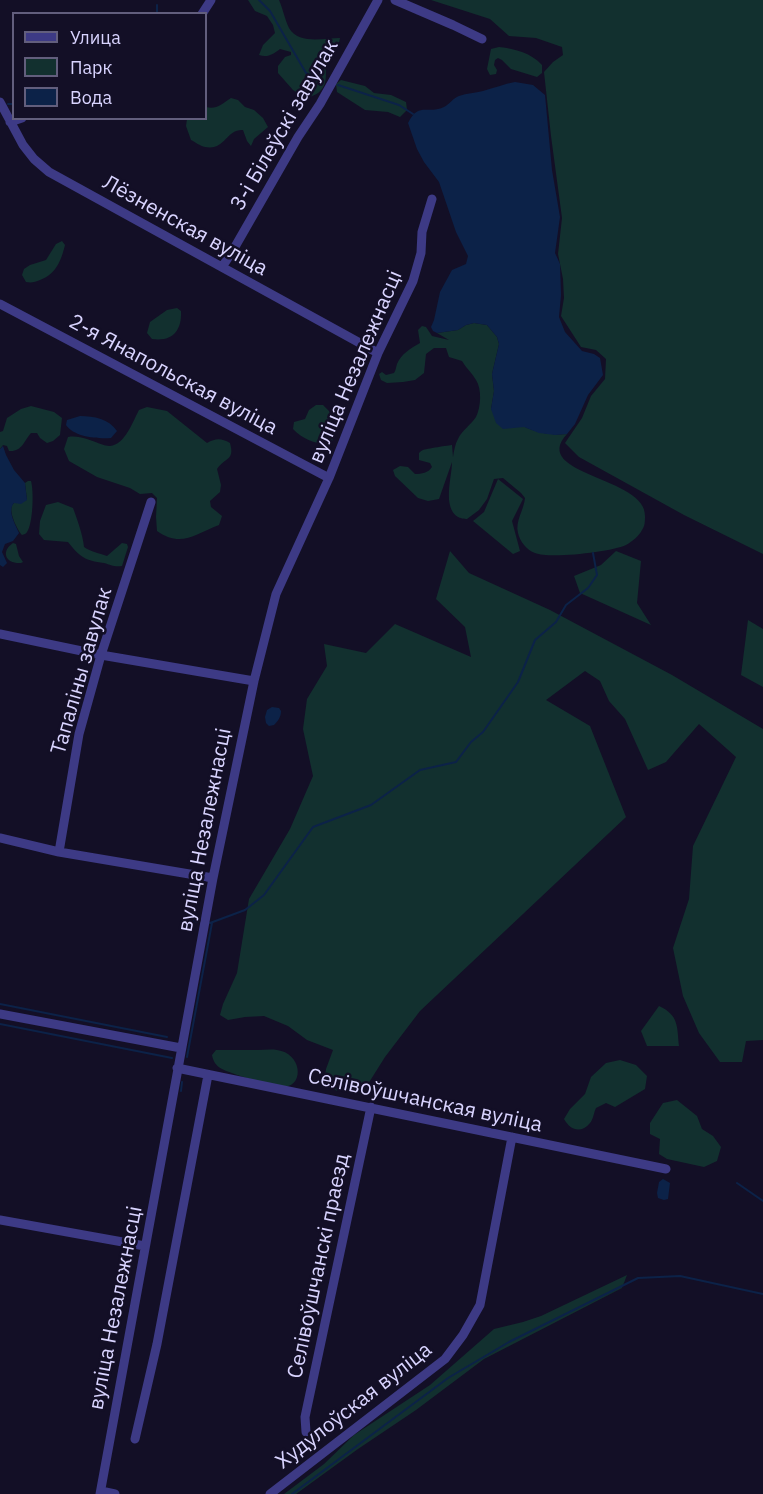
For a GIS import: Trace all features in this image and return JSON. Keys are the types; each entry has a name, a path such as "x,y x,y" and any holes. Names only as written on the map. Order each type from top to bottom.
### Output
{"street":[{"name":"3-і Білеўскі завулак","path":"222,267 298,137 320,104 378,0"},
{"path":"395,0 482,39"},
{"name":"Лёзненская вуліца","path":"0,102 23,145 50,172 378,354"},
{"path":"10,122 16,120"},
{"name":"вуліца Незалежнасці","path":"100,1492 213,878 254,681 276,594 329,478 378,354 413,281 421,253 422,232 432,199"},
{"name":"2-я Янапольская вуліца","path":"0,304 329,478"},
{"name":"Тапаліны завулак","path":"59,852 79,734 101,655 151,502"},
{"path":"0,634 101,655 254,681"},
{"path":"0,838 59,852 213,878"},
{"path":"0,1014 181,1048"},
{"name":"Селівоўшчанская вуліца","path":"177,1068 666,1169"},
{"path":"135,1439 157,1344 208,1075"},
{"name":"Селівоўшчанскі праезд","path":"306,1432 305,1417 370,1107"},
{"name":"Худулоўская вуліца","path":"270,1494 445,1359 463,1335 480,1305 513,1137"},
{"path":"0,1220 145,1246"},
{"path":"100,1492 115,1494"}],"green space":[{"path":"248,0 279,0 289,28 299,37 305,39 340,38 325,63 326,76 321,91 304,98 293,90 278,73 278,66 285,57 291,55 291,52 280,49 268,56 259,55 263,45 275,33 267,16 255,11"},
{"path":"431,0 763,0 763,554 684,515 579,457 565,443 582,418 591,396 605,379 606,359 596,350 581,347 561,316 564,298 558,254 562,218 544,72 563,55 562,47 536,38 509,36 490,19"},
{"path":"499,47 517,50 533,57 542,65 542,73 537,77 511,69 498,58 494,65 497,70 496,74 490,75 487,69 491,49"},
{"path":"341,80 365,86 374,93 391,95 406,102 407,110 400,117 388,112 365,110 337,92 336,84"},
{"path":"231,98 238,100 263,118 268,127 254,139 251,146 243,130 233,133 217,146 212,147 203,146 191,140 186,126 187,120 207,120 207,107 222,104"},
{"path":"62,241 65,245 60,262 54,271 40,280 26,282 22,275 24,269 46,260 56,244"},
{"path":"177,308 181,311 181,318 174,334 165,339 152,339 147,333 150,322 167,310"},
{"path":"474,323 487,325 497,337 499,344 492,374 494,391 491,409 536,431 567,434 560,448 563,459 576,468 628,493 641,503 645,516 644,525 631,542 618,548 580,554 543,555 535,553 524,545 518,533 525,498 503,478 494,479 487,499 479,510 467,519 458,517 450,506 452,462 439,499 428,501 418,498 395,476 393,470 400,466 408,467 415,474 425,473 430,469 432,467 430,463 419,460 419,453 423,450 452,445 453,457 455,445 460,436 478,413 479,388 462,361 449,357 446,348 434,348 426,354 424,373 415,380 387,383 381,380 379,374 394,373 401,357 420,343 418,330 422,326 426,327 432,336 449,340 437,333 458,330"},
{"path":"316,405 323,405 329,411 336,435 330,444 310,441 293,429 294,422 305,419 309,410"},
{"path":"31,406 54,412 62,418 60,435 47,443 37,433 31,433 17,450 9,451 7,446 3,445 0,449 0,432 3,431 7,418"},
{"path":"147,407 167,411 207,443 218,439 230,443 230,456 217,469 221,485 220,492 210,501 211,507 222,516 219,525 188,538 166,536 157,531 157,498 152,493 140,494 130,488 97,477 69,461 64,449 68,437 82,438 107,446 115,445 128,432 139,410"},
{"path":"498,479 523,499 512,521 520,551 513,554 473,521 484,512"},
{"path":"31,481 32,486 32,515 29,528 22,535 11,511 13,504 27,500 25,483"},
{"path":"58,502 73,508 84,547 87,549 107,556 122,543 127,544 122,566 87,559 68,542 44,540 39,534 40,521 46,505"},
{"path":"16,544 23,562 21,563 12,562 6,557 9,546"},
{"path":"450,551 469,573 550,610 672,675 763,729 763,1040 746,1041 742,1062 720,1062 699,1033 683,996 673,948 689,899 693,846 736,757 699,724 666,762 648,770 625,719 609,701 600,681 585,671 546,700 590,726 626,817 420,1011 385,1057 368,1084 355,1091 337,1091 324,1083 333,1050 307,1040 288,1026 264,1016 228,1020 220,1015 237,973 249,899 290,829 313,776 303,729 307,699 327,666 324,644 366,653 395,624 471,657 465,627 436,599"},
{"path":"616,551 641,561 637,603 651,625 580,593 574,576 601,565"},
{"path":"748,620 763,629 763,687 741,675"},
{"path":"659,1006 670,1013 676,1022 679,1046 647,1046 641,1031"},
{"path":"216,1050 285,1052 295,1062 298,1075 291,1085 285,1087 253,1080 218,1066 212,1055"},
{"path":"620,1060 636,1065 647,1076 645,1089 615,1107 606,1103 596,1108 591,1122 583,1129 569,1126 564,1119 570,1109 585,1094 591,1077 606,1063"},
{"path":"677,1100 697,1116 702,1129 713,1136 721,1147 717,1161 704,1167 667,1159 659,1154 660,1139 650,1134 650,1123 663,1103"},
{"path":"627,1275 622,1288 484,1359 296,1494 284,1494 324,1464 354,1435 430,1385 494,1329 541,1316"}],"water":[{"path":"515,82 533,85 545,95 552,170 560,217 555,253 560,264 559,317 565,332 582,351 600,358 603,375 588,395 575,424 567,434 539,433 524,427 503,429 496,423 491,409 494,391 492,374 499,344 497,337 487,325 474,323 458,330 437,333 431,327 440,292 452,270 466,264 468,256 456,232 439,182 417,149 408,123 412,116 420,110 438,109 459,96"},
{"path":"80,416 101,419 117,431 111,438 80,435 66,425 67,420"},
{"path":"3,446 14,470 25,483 27,500 21,504 14,503 12,506 12,517 19,533 13,541 5,544 2,552 7,563 3,567 0,565 0,449"},
{"path":"272,707 279,708 281,713 274,725 269,726 265,717 267,710"},
{"path":"663,1179 670,1183 668,1199 664,1200 658,1198 657,1193 659,1182"}],"waterway":[{"path":"259,0 270,11 306,73 322,80"},
{"path":"157,5 157,12"},
{"path":"338,85 399,105 413,114"},
{"path":"210,923 245,910 264,895 313,827 371,805 420,770 456,762 471,742 483,732 518,682 535,640 556,622 566,605 588,588 597,575 593,553"},
{"path":"194,921 198,922"},
{"path":"187,1057 212,923"},
{"path":"0,1004 167,1037"},
{"path":"0,1024 172,1058"},
{"path":"181,1091 182,1082"},
{"path":"737,1183 763,1201"},
{"path":"292,1494 448,1378 509,1342 638,1278 680,1276 763,1294"}]}
